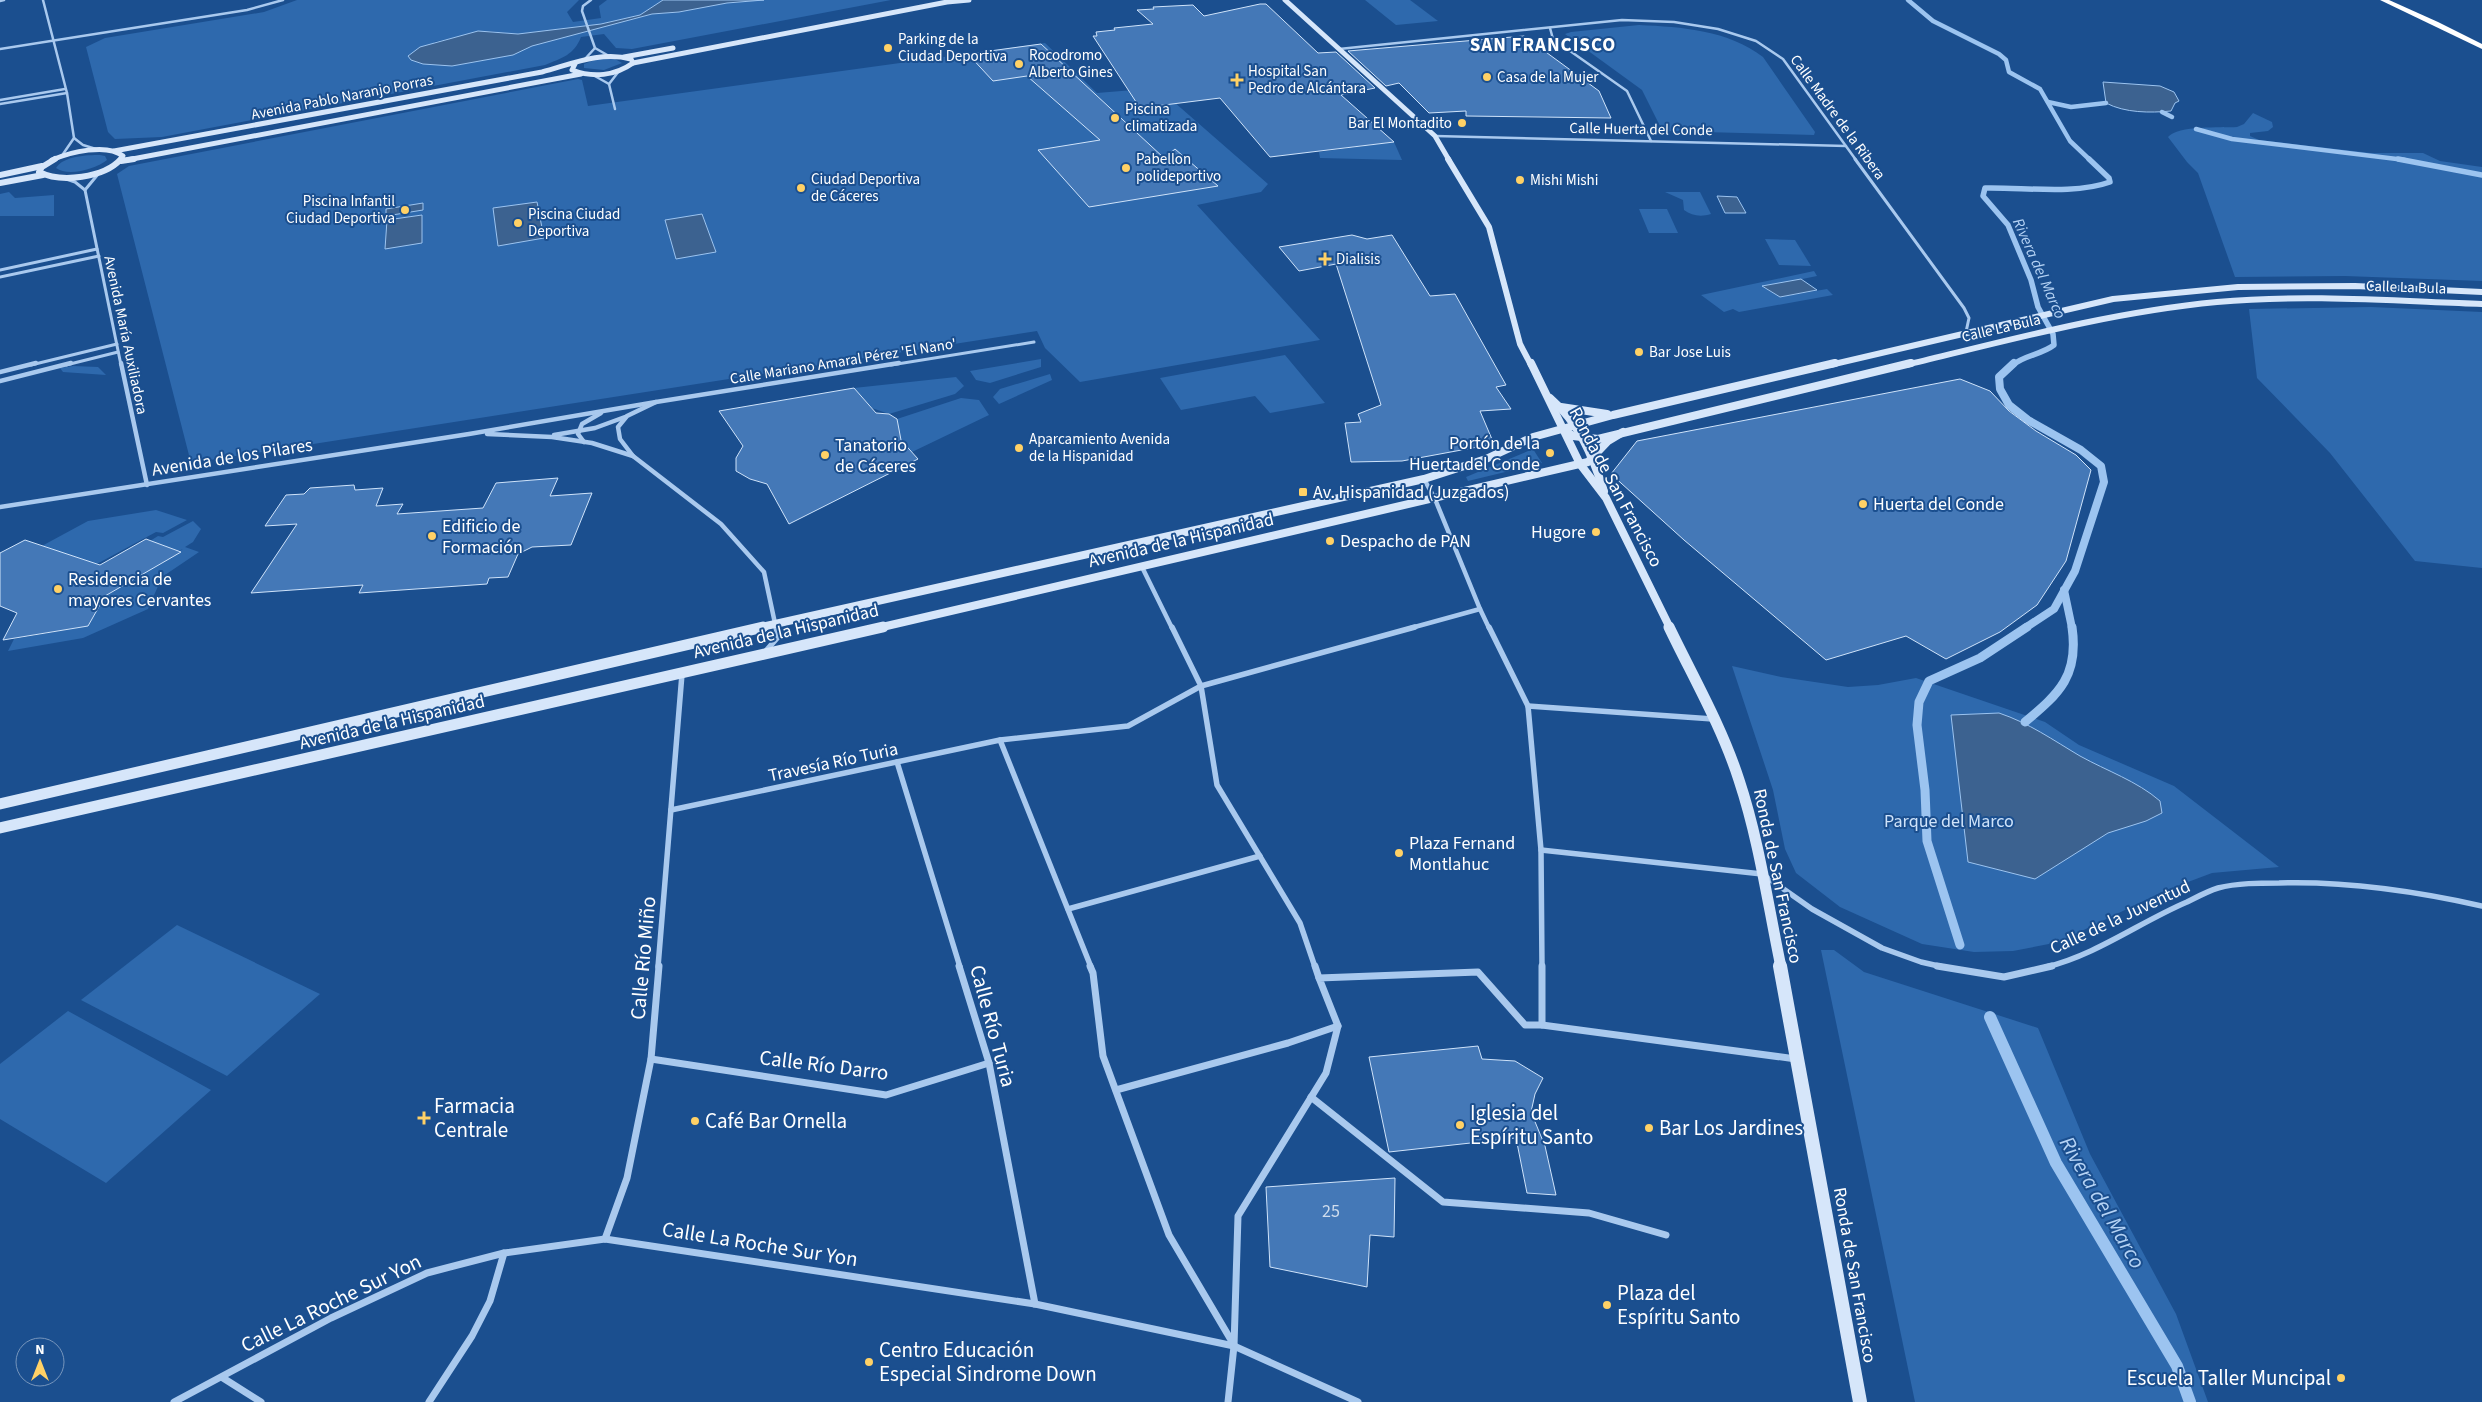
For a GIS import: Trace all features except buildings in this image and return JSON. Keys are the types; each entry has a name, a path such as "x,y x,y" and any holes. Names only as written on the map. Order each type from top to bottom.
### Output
{"highway":[{"path":"2383,0 2436,23 2482,47"},
{"path":"2403,0 2418,6"}],"main road":[{"path":"867,11 923,0"},
{"path":"619,71 632,63 947,2 970,0"},
{"name":"Ronda de San Francisco","path":"1286,0 1435,136 1489,227 1520,344 1549,397 1580,464 1606,498"},
{"path":"624,57 681,46"},
{"name":"Avenida Pablo Naranjo Porras","path":"42,166 61,157 99,150 114,151 575,64 584,60 609,56 624,57"},
{"path":"624,57 631,59 632,63"},
{"path":"575,64 572,70 581,74"},
{"name":"Avenida Pablo Naranjo Porras","path":"42,175 61,178 103,170 121,161 581,74 593,75 619,71"},
{"path":"114,151 123,154 121,161"},
{"path":"0,183 42,175 39,170 42,166"},
{"path":"0,175 42,166"},
{"name":"Calle La Bula","path":"1562,428 2022,318 2113,299 2238,287 2355,286 2482,292"},
{"name":"Calle La Bula","path":"1584,439 1598,439 2029,335 2160,309 2219,302 2296,299 2384,299 2482,304"},
{"name":"Ronda de San Francisco","path":"1549,397 1561,407 1576,425 1593,457 1606,498 1714,719 1739,780 1762,874 1798,1059 1860,1402"},
{"name":"Calle La Bula","path":"1561,407 1613,415"},
{"path":"1562,428 1573,436 1584,439"},
{"name":"Avenida de la Hispanidad","path":"0,804 775,624 1424,479 1486,459 1533,437 1562,428"},
{"name":"Calle La Bula","path":"1580,464 1593,457 1608,441 1623,432"},
{"name":"Avenida de la Hispanidad","path":"0,828 682,673 1580,464"}],"street":[{"path":"43,0 65,88 74,138 83,145 99,150"},
{"path":"0,49 247,10 283,0"},
{"path":"591,0 583,6 584,16 595,48 609,56"},
{"name":"Calle Madre de la Ribera","path":"1339,49 1622,20 1674,22 1718,29 1756,41 1783,59 1966,311"},
{"path":"1550,28 1553,39 1627,91 1651,141"},
{"path":"584,60 595,48"},
{"path":"609,84 619,71"},
{"path":"593,75 609,84 615,109"},
{"path":"0,100 65,88"},
{"path":"0,104 66,93"},
{"name":"Calle Huerta del Conde","path":"1435,136 1846,146"},
{"path":"61,157 74,138"},
{"path":"61,178 76,182 85,190 96,175 103,170"},
{"name":"Avenida María Auxiliadora","path":"85,190 118,352 148,485"},
{"path":"0,270 97,249"},
{"path":"0,277 99,256"},
{"name":"Calle La Bula","path":"1966,311 1969,322 1966,332"},
{"name":"Calle Mariano Amaral Pérez 'El Nano'","path":"469,434 605,410 1034,342"},
{"path":"0,372 117,344"},
{"path":"0,381 118,352"},
{"name":"Calle Mariano Amaral Pérez 'El Nano'","path":"546,436 579,431 627,416 656,402"},
{"path":"584,442 578,434 582,424 605,410"},
{"path":"627,416 618,427 620,439 633,456 721,524 764,572 778,637 765,653"},
{"path":"469,434 546,436 584,442 633,456"},
{"name":"Avenida de los Pilares","path":"0,507 469,434"},
{"path":"1424,479 1435,499 1480,609 1528,706 1541,850 1542,1025"},
{"path":"1142,567 1201,686 1217,785 1300,923 1338,1026 1326,1073 1238,1216 1234,1346 1228,1402"},
{"path":"1234,1346 1169,1235 1103,1056 1093,973 1000,740 1128,726 1201,686 1480,609"},
{"name":"Calle Río Miño","path":"605,1239 626,1178 651,1059 682,673"},
{"path":"1528,706 1714,719"},
{"name":"Travesía Río Turia","path":"671,810 1000,740"},
{"name":"Calle Río Turia","path":"897,762 988,1062 1019,1211 1035,1304"},
{"path":"1541,850 1762,874"},
{"path":"1068,909 1260,856"},
{"name":"Calle de la Juventud","path":"1762,874 1812,909 1882,948 1921,962 1953,970 2004,977 2067,962 2177,906 2218,888 2263,883 2308,882 2367,886 2443,897 2482,906"},
{"path":"1319,978 1478,972 1525,1025 1542,1025 1798,1059"},
{"path":"1116,1090 1288,1043 1338,1026"},
{"name":"Calle Río Darro","path":"651,1059 886,1095 988,1062"},
{"path":"1311,1097 1443,1202 1589,1213 1666,1235"},
{"name":"Calle La Roche Sur Yon","path":"174,1402 223,1378 331,1318 427,1273 504,1253 605,1239 1035,1304 1234,1346 1358,1402"},
{"path":"429,1402 472,1336 490,1302 504,1253"},
{"path":"223,1378 261,1402"}],"green space":[{"path":"297,0 579,0 567,12 573,22 601,18 599,6 607,0 663,0 640,15 601,24 518,34 487,31 434,42 452,66 512,55 532,46 652,14 679,12 727,3 764,0 891,0 632,49 616,48 604,34 581,37 571,52 545,65 162,137 115,139 108,132 86,47 105,38 264,12"},
{"path":"1365,0 1410,0 1438,21 1396,25"},
{"path":"1639,25 1672,27 1704,32 1735,41 1749,48 1763,57 1815,132 1814,135 1666,131 1661,128 1642,90 1565,34"},
{"path":"1045,43 1097,93 1158,88 1268,184 1261,192 1197,205 1320,340 1080,382 1045,348 1037,331 191,463 117,174 129,166 578,79 582,80 588,106"},
{"path":"597,59 615,59 622,63 604,70 584,68 584,64"},
{"path":"2253,113 2272,122 2273,127 2268,131 2250,133 2250,136 2259,140 2371,153 2423,153 2440,161 2482,167 2482,281 2345,276 2235,277 2198,173 2168,137 2173,133 2190,129 2237,127 2244,124"},
{"path":"1394,142 1402,160 1320,158 1319,152"},
{"path":"105,156 107,160 89,169 67,172 56,168 59,164 70,159"},
{"path":"9,192 15,198 54,195 54,216 0,216 0,194"},
{"path":"1665,192 1700,192 1711,214 1700,216 1690,214 1684,210 1683,200"},
{"path":"1639,209 1667,209 1678,233 1649,233"},
{"path":"1765,239 1795,240 1811,266 1779,265"},
{"path":"1814,271 1817,276 1763,287 1780,297 1827,289 1833,295 1739,312 1733,309 1724,312 1701,295"},
{"path":"2371,307 2482,312 2482,568 2415,561 2330,453 2257,378 2249,309"},
{"path":"1285,355 1325,403 1270,413 1255,396 1181,410 1160,378"},
{"path":"1041,359 1041,367 990,383 976,380 970,371"},
{"path":"73,366 98,367 106,375 63,372 60,368"},
{"path":"1050,374 1052,380 999,404 993,397 1000,389"},
{"path":"956,377 964,386 955,394 889,414 872,408 854,388"},
{"path":"961,398 979,400 989,415 912,452 894,433 898,426 897,419"},
{"path":"1533,449 1542,463 1468,481 1466,477"},
{"path":"156,510 187,520 163,533 156,532 80,573 27,554 88,521"},
{"path":"193,521 201,529 193,542 185,547 199,552 162,577 148,609 83,638 8,651 14,639 88,626 105,596 183,549 178,551 150,541 158,536 163,537"},
{"name":"Parque del Marco","path":"1732,666 1781,677 1848,687 1878,685 1916,678 2045,722 2079,745 2174,786 2279,867 2212,873 2164,891 2059,942 2013,951 1974,952 1922,944 1840,907 1796,873 1785,849 1773,790"},
{"path":"177,925 320,994 227,1076 81,1000"},
{"path":"1821,950 1834,950 1864,972 2038,1028 2090,1154 2176,1314 2208,1402 1915,1402"},
{"path":"68,1011 211,1090 106,1183 0,1119 0,1064"}],"shaded area":[{"path":"663,0 764,0 727,3 679,12 652,14 532,46 513,55 452,66 423,64 411,60 408,56 420,47 478,31 518,34 601,24 640,15"},
{"path":"2103,82 2160,86 2174,92 2179,101 2175,103 2171,111 2146,112 2121,109 2106,103"},
{"path":"1717,196 1737,197 1746,213 1725,213"},
{"name":"Piscina Ciudad Deportiva","path":"537,202 544,238 498,246 493,208"},
{"name":"Piscina Infantil Ciudad Deportiva","path":"423,203 423,210 386,216 386,209"},
{"name":"Piscina Ciudad Deportiva","path":"702,214 716,252 676,259 665,220"},
{"path":"422,215 422,243 385,249 387,220"},
{"path":"1801,279 1817,290 1780,297 1762,286"},
{"path":"1999,713 2031,727 2080,756 2142,788 2160,801 2162,813 2146,821 2108,833 2035,879 1968,862 1951,715"}],"waterway":[{"name":"Rivera del Marco","path":"1908,0 1933,21 1999,54 2006,60 2009,72 2040,89 2070,141 2090,160"},
{"path":"2048,102 2071,107 2106,103"},
{"path":"2162,112 2172,117"},
{"path":"2196,129 2232,139 2400,159"},
{"name":"Rivera del Marco","path":"2013,365 2054,345 2053,334 2038,307 2031,280 2008,225 1983,196 1985,188 2065,189 2096,186 2110,182 2109,178 2089,159"},
{"path":"2400,159 2405,160"},
{"path":"2400,159 2482,175"},
{"name":"Rivera del Marco","path":"2014,363 1999,377 2000,389 2009,405 2028,420 2081,450 2101,466 2104,482 2075,571 2064,591"},
{"name":"Rivera del Marco","path":"2025,628 2054,609 2064,591"},
{"name":"Rivera del Marco","path":"2064,591 2072,628"},
{"name":"Rivera del Marco","path":"1960,945 1927,841 1925,790 1917,725 1919,702 1929,681 1980,658 2027,627"},
{"name":"Rivera del Marco","path":"2025,722 2048,702 2064,682 2073,658 2072,627"},
{"name":"Rivera del Marco","path":"1990,1017 2056,1163 2177,1366 2190,1402"}],"place":[{"name":"Parking de la Ciudad Deportiva","path":"888,48"},
{"name":"Rocodromo Alberto Gines","path":"1019,64"},
{"name":"Casa de la Mujer","path":"1487,77"},
{"name":"Hospital San Pedro de Alcántara","path":"1237,80"},
{"name":"Piscina climatizada","path":"1115,118"},
{"name":"Bar El Montadito","path":"1462,123"},
{"name":"Pabellon polideportivo","path":"1126,168"},
{"name":"Mishi Mishi","path":"1520,180"},
{"name":"Ciudad Deportiva de Cáceres","path":"801,188"},
{"name":"Piscina Infantil Ciudad Deportiva","path":"405,210"},
{"name":"Piscina Ciudad Deportiva","path":"518,223"},
{"name":"Dialisis","path":"1325,259"},
{"name":"Bar Jose Luis","path":"1639,352"},
{"name":"Aparcamiento Avenida de la Hispanidad","path":"1019,448"},
{"name":"Portón de la Huerta del Conde","path":"1550,453"},
{"name":"Tanatorio de Cáceres","path":"825,455"},
{"name":"Av. Hispanidad (Juzgados)","path":"1303,492"},
{"name":"Huerta del Conde","path":"1863,504"},
{"name":"Hugore","path":"1596,532"},
{"name":"Edificio de Formación","path":"432,536"},
{"name":"Despacho de PAN","path":"1330,541"},
{"name":"Residencia de mayores Cervantes","path":"58,589"},
{"name":"Plaza Fernand Montlahuc","path":"1399,853"},
{"name":"Farmacia Centrale","path":"424,1118"},
{"name":"Café Bar Ornella","path":"695,1121"},
{"name":"Iglesia del Espíritu Santo","path":"1460,1125"},
{"name":"Bar Los Jardines","path":"1649,1128"},
{"name":"Plaza del Espíritu Santo","path":"1607,1305"},
{"name":"Centro Educación Especial Sindrome Down","path":"869,1362"},
{"name":"Escuela Taller Muncipal","path":"2341,1378"}],"district":[{"name":"SAN FRANCISCO","path":"1543,44"}]}
